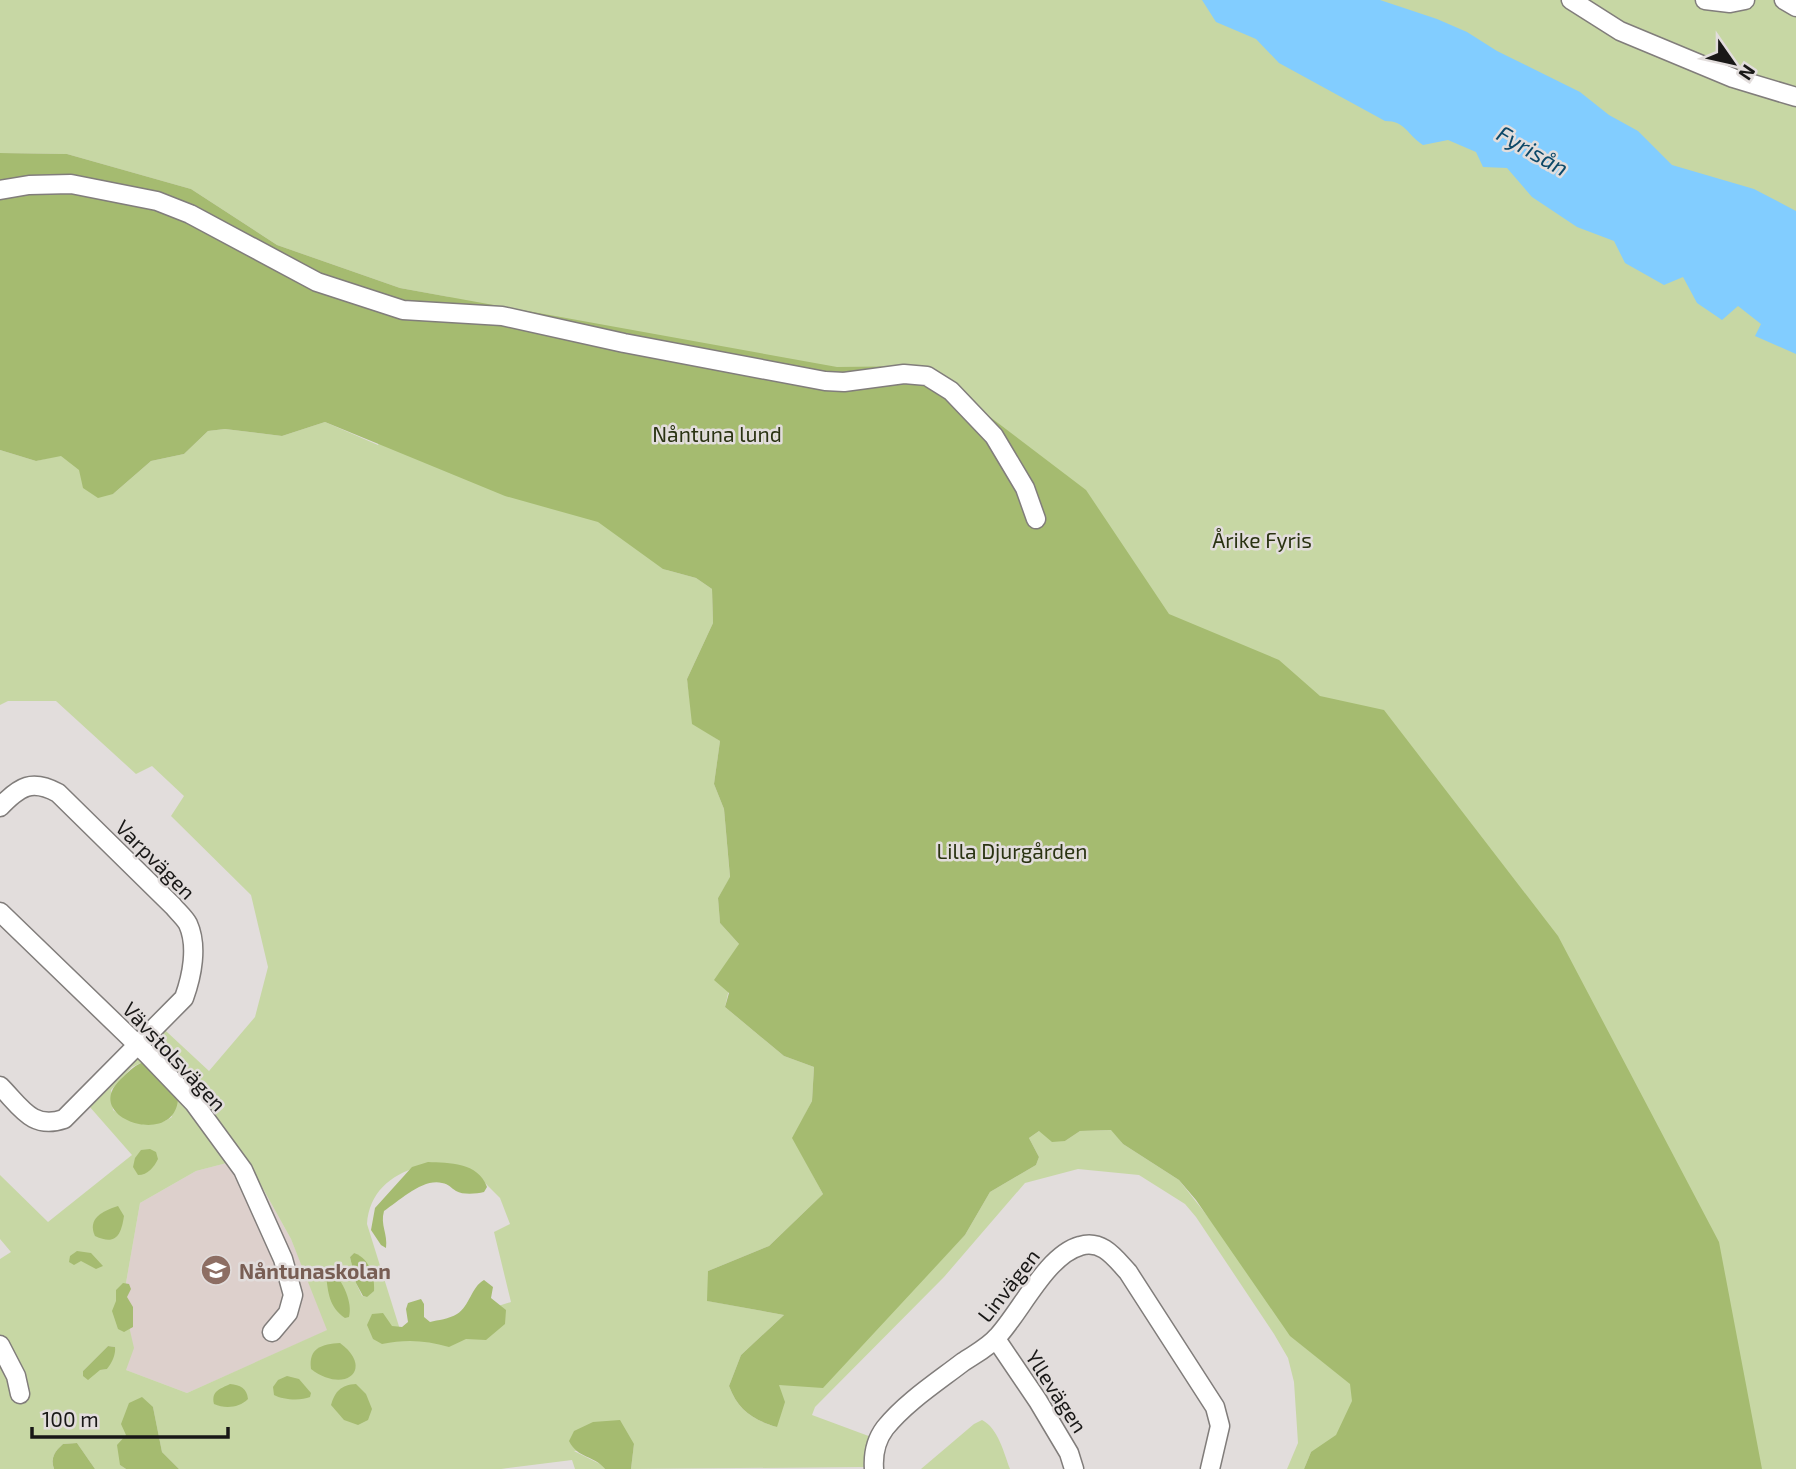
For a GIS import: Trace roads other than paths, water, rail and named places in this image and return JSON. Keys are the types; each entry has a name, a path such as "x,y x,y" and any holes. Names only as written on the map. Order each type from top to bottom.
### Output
{"street":[{"path":"1571,0 1620,31 1733,78 1796,97"},
{"path":"1705,0 1730,3 1745,0"},
{"path":"1784,0 1796,7"},
{"path":"0,190 29,185 71,184 157,201 190,214 317,282 403,310 502,316 825,382 904,374 927,376 951,391 994,436 1025,488 1036,519"},
{"name":"Varpvägen","path":"0,807 24,786 43,785 58,793 188,924 192,947 192,976 184,998 64,1119 50,1124 33,1119 0,1086"},
{"name":"Vävstolsvägen","path":"0,912 194,1103 243,1170 283,1259 293,1295 288,1313 272,1332"},
{"name":"Linvägen","path":"874,1469 876,1445 886,1428 924,1392 996,1339 1058,1258 1073,1248 1085,1245 1105,1248 1128,1272 1217,1411 1220,1431 1210,1469"},
{"name":"Yllevägen","path":"996,1339 1038,1401 1069,1453 1074,1469"},
{"path":"0,1345 16,1376 20,1394"}],"water":[{"name":"Fyrisån","path":"1202,0 1380,0 1437,19 1580,92 1609,115 1638,131 1672,165 1754,189 1796,211 1796,354 1755,336 1761,324 1738,306 1722,320 1697,303 1683,277 1664,285 1625,263 1614,241 1577,227 1532,197 1507,168 1483,167 1476,152 1448,140 1423,145 1398,123 1385,121 1279,63 1256,39 1216,22"}],"place":[{"name":"Nåntunaskolan","path":"216,1270"}],"park label":[{"name":"Nåntuna lund","path":"717,433"},
{"name":"Årike Fyris","path":"1262,539"},
{"name":"Lilla Djurgården","path":"1012,850"}]}
